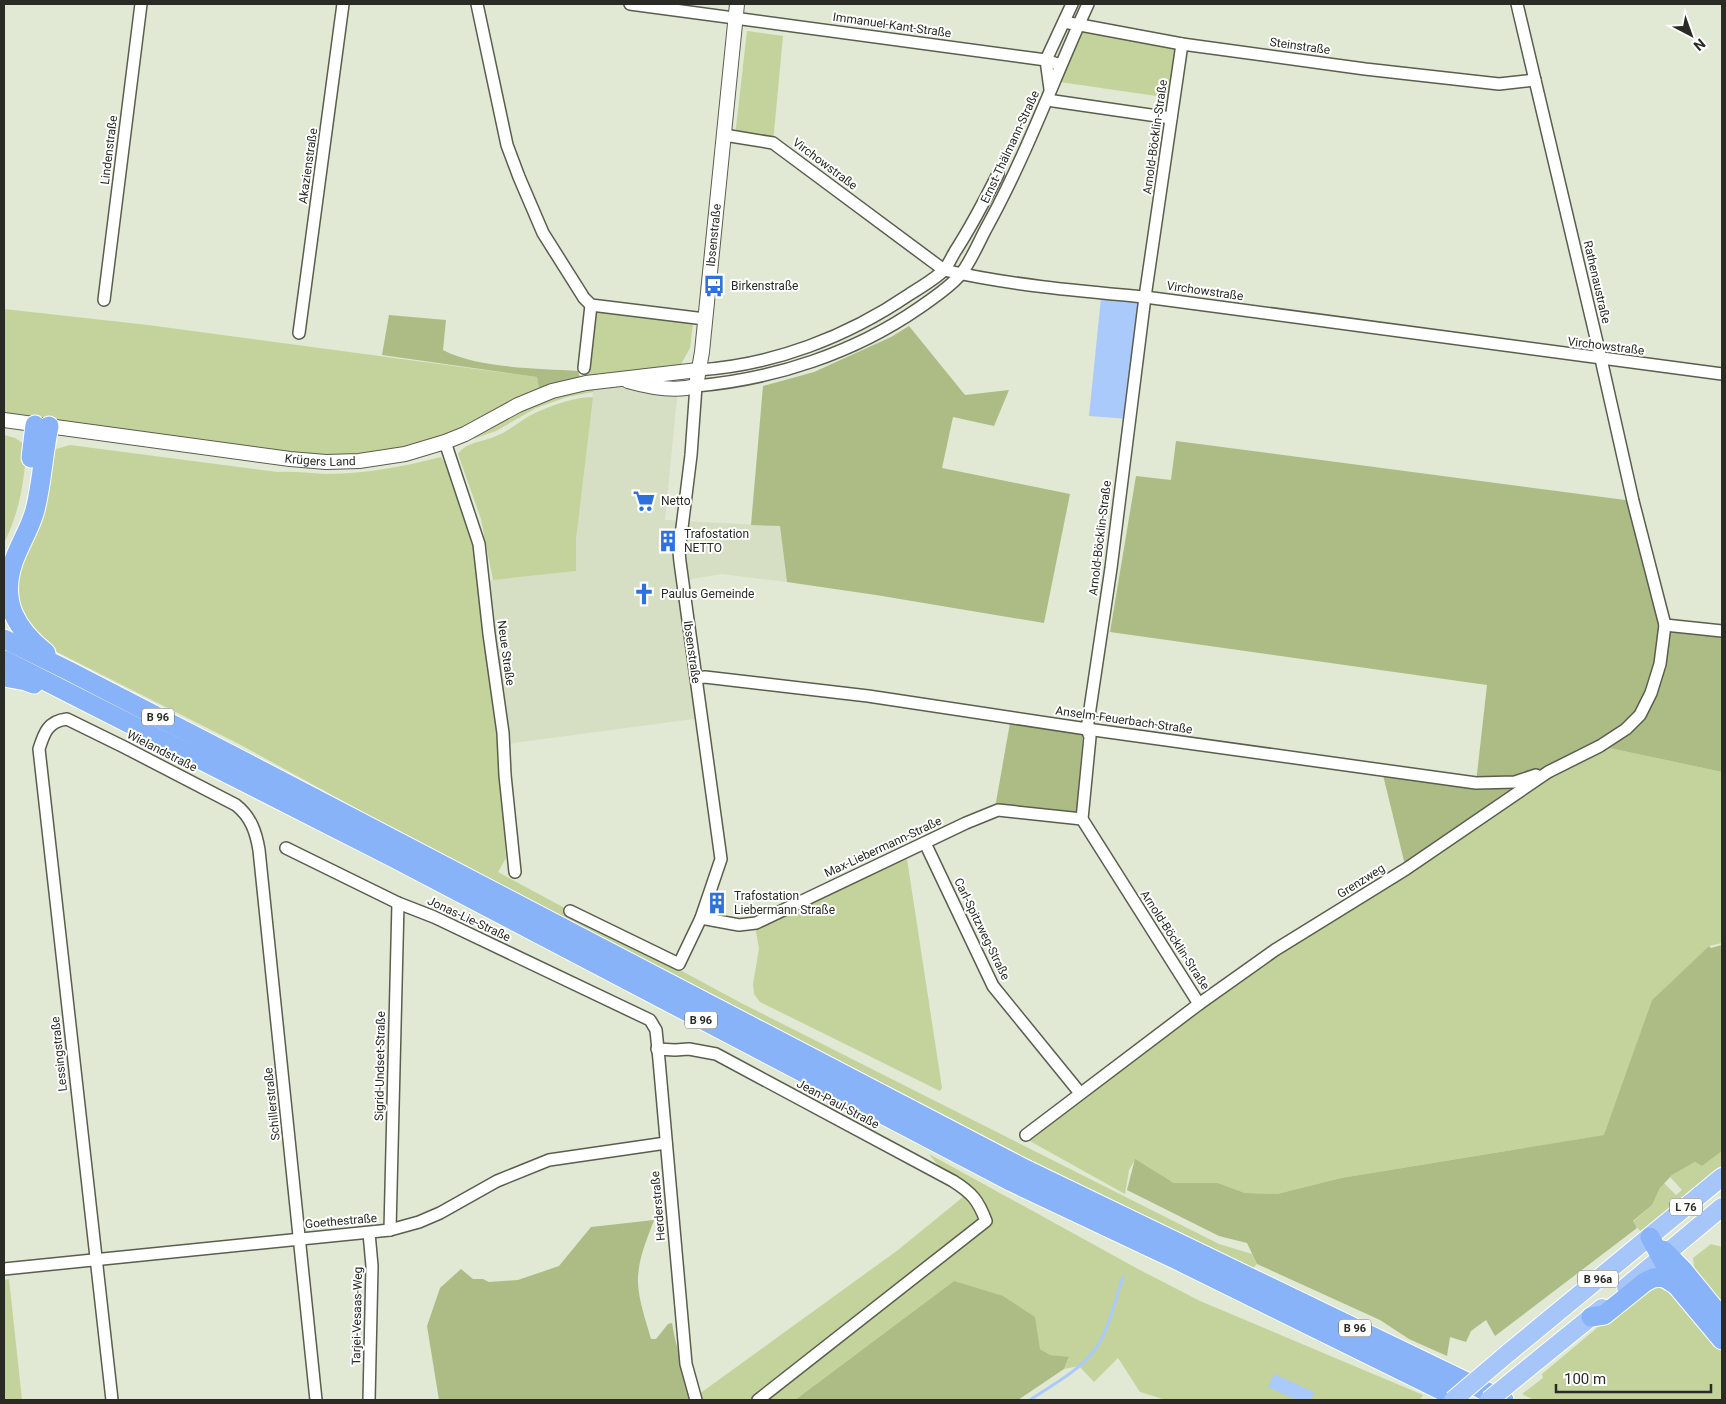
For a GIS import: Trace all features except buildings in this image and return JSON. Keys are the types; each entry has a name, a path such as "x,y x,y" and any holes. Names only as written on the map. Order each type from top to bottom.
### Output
{"highway":[{"path":"4,552 23,511 42,425"},
{"path":"42,425 35,510 13,562 8,592 11,608 20,627 35,644 69,670"},
{"name":"B 96","path":"4,640 69,670 1021,1167 1504,1400"},
{"name":"B 96","path":"4,660 402,863 1012,1182 1179,1261 1461,1400"},
{"path":"4,678 26,681 110,714"},
{"path":"1650,1237 1663,1255 1676,1285 1722,1340"},
{"path":"1663,1255 1683,1270 1722,1318"},
{"path":"1591,1317 1604,1315 1645,1282 1653,1278 1663,1277 1676,1285"}],"main road":[{"name":"L 76","path":"1650,1237 1722,1177"},
{"name":"L 76","path":"1663,1255 1722,1207"},
{"name":"B 96a","path":"1453,1400 1650,1237"},
{"path":"1489,1400 1591,1317 1663,1255"}],"street":[{"name":"Lindenstraße","path":"104,300 141,4"},
{"name":"Akazienstraße","path":"299,333 343,4"},
{"path":"477,4 507,145 543,233 584,298 591,305 705,319"},
{"name":"Immanuel-Kant-Straße","path":"638,4 737,11 1046,60 1060,65"},
{"path":"1046,60 1072,4"},
{"name":"Ernst-Thälmann-Straße","path":"696,386 728,383 757,377 814,361 888,328 939,294 961,274 1008,189 1088,4"},
{"name":"Rathenaustraße","path":"1517,4 1633,501 1665,625"},
{"name":"Ibsenstraße","path":"570,911 679,964 701,918 721,860 679,552 691,455 696,386 702,352 737,11"},
{"name":"Steinstraße","path":"1064,22 1182,44 1365,68 1500,84 1535,80"},
{"name":"Arnold-Böcklin-Straße","path":"1182,44 1145,297 1111,568 1087,729 1090,737 1082,819 1199,1004"},
{"name":"Ernst-Thälmann-Straße","path":"1046,60 1049,95"},
{"path":"1049,95 1171,118"},
{"name":"Virchowstraße","path":"724,135 773,143 944,270 1101,293 1145,297 1722,374"},
{"name":"Ernst-Thälmann-Straße","path":"698,370 730,368 800,350 838,335 900,301 944,270 971,226 998,174"},
{"path":"584,368 591,305"},
{"name":"Krügers Land","path":"4,420 290,459 326,462 359,461 405,454 445,442 477,428 518,405 552,391 586,383 625,380 646,375 698,370"},
{"name":"Krügers Land","path":"625,380 642,385 684,389 696,386"},
{"name":"Neue Straße","path":"445,442 479,544 503,733 514,872"},
{"path":"1665,625 1722,632"},
{"name":"Grenzweg","path":"1026,1135 1199,1004 1275,950 1406,869 1548,772 1600,746 1626,729 1640,715 1651,693 1660,664 1665,625"},
{"name":"Anselm-Feuerbach-Straße","path":"696,678 705,677 868,696 1087,729 1476,783 1514,782 1548,772"},
{"name":"Wielandstraße","path":"67,719 159,765 242,810"},
{"name":"Lessingstraße","path":"67,719 52,723 45,731 39,750 112,1400"},
{"name":"Schillerstraße","path":"242,810 250,818 260,850 316,1400"},
{"name":"Max-Liebermann-Straße","path":"701,918 739,925 756,923 966,823 998,810 1082,819"},
{"name":"Carl-Spitzweg-Straße","path":"924,843 993,986 1080,1093"},
{"name":"Jonas-Lie-Straße","path":"286,848 398,903 434,917 640,1014"},
{"name":"Sigrid-Undset-Straße","path":"390,1230 398,903"},
{"name":"Herderstraße","path":"640,1014 650,1020 656,1030 686,1364 696,1400"},
{"name":"Jean-Paul-Straße","path":"657,1049 689,1049 716,1054 954,1181 974,1196 986,1220 758,1400"},
{"name":"Goethestraße","path":"4,1269 390,1230 420,1222 440,1213 496,1181 550,1160 666,1143"},
{"name":"Tarjei-Vesaas-Weg","path":"369,1233 372,1266 369,1400"}],"shaded area":[{"path":"680,367 665,520 780,526 787,582 721,574 680,581 701,718 498,745 478,581 576,571 576,540 595,375"}],"green space":[{"path":"1081,30 1178,47 1170,98 1060,82"},
{"path":"747,31 783,36 773,143 735,136"},
{"path":"4,309 148,325 537,377 539,389 446,436 411,446 371,454 317,456 4,415"},
{"path":"596,310 693,323 690,348 680,366 587,377 593,313"},
{"path":"389,315 446,320 443,350 457,356 491,364 578,371 580,378 539,389 537,377 382,355"},
{"path":"909,326 965,395 1009,390 994,426 953,417 942,468 1070,494 1044,623 787,582 780,526 751,525 763,386 814,372 891,337"},
{"path":"594,387 593,392 567,397 536,408 496,431 456,445 538,401"},
{"path":"593,397 576,540 576,571 493,580 481,519 458,454 465,447 500,434 541,410 567,401"},
{"path":"4,435 15,438 27,446 20,496 14,520 4,543"},
{"path":"1176,441 1633,501 1665,625 1722,631 1722,772 1600,746 1548,772 1406,869 1382,771 1476,783 1487,685 1110,632 1136,476 1171,480"},
{"path":"70,445 278,472 325,474 383,469 441,457 445,463 473,545 498,745 506,858 498,872 743,1004 1219,1244 1252,1254 1257,1264 1253,1268 1069,1180 372,817 239,744 47,647 27,630 13,585 50,448 56,449"},
{"path":"1010,723 1083,734 1076,817 995,808"},
{"path":"1600,746 1722,772 1722,943 1709,946 1652,1000 1605,1135 1341,1178 1277,1194 1245,1193 1218,1183 1174,1183 1135,1160 1129,1170 1125,1194 1019,1135 1026,1135 1199,1004 1548,772"},
{"path":"907,859 942,1088 940,1091 760,1002 754,994 753,984 759,949 755,926"},
{"path":"1722,945 1722,1151 1702,1166 1695,1162 1672,1175 1660,1188 1652,1205 1633,1221 1637,1228 1495,1336 1486,1320 1471,1331 1466,1342 1450,1337 1447,1356 1409,1339 1380,1320 1257,1264 1247,1243 1219,1236 1127,1190 1135,1159 1174,1183 1218,1183 1245,1193 1277,1194 1341,1178 1604,1135 1652,1000 1709,946 1711,948"},
{"path":"1722,1151 1722,1165 1641,1232 1633,1222 1652,1205 1664,1183 1676,1195 1682,1190 1670,1177 1672,1175 1695,1162 1702,1166"},
{"path":"929,1154 1200,1301 1423,1395 1420,1400 1166,1400 1140,1392 1118,1358 1094,1382 1079,1366 1064,1369 1069,1358 1050,1355 1040,1349 954,1281 795,1400 691,1400 898,1250 963,1197"},
{"path":"654,1220 640,1262 638,1285 640,1300 651,1339 656,1339 668,1324 672,1323 691,1400 439,1400 427,1326 440,1288 461,1269 473,1279 483,1279 489,1282 518,1280 559,1266 591,1227"},
{"path":"1711,1244 1722,1247 1722,1400 1534,1400 1522,1394 1543,1378 1542,1374 1647,1286 1695,1272 1693,1258"},
{"path":"9,1279 22,1400 4,1400 4,1280"},
{"path":"954,1281 1003,1296 1035,1317 1040,1349 1050,1355 1069,1357 1064,1369 1018,1400 795,1400"}],"water":[{"path":"1101,298 1145,303 1129,419 1089,416"},
{"path":"1274,1374 1314,1392 1311,1400 1297,1400 1268,1387"}],"waterway":[{"path":"1030,1400 1071,1373 1098,1346 1107,1327 1123,1277"}],"place":[{"name":"Birkenstraße","path":"714,286"},
{"name":"Netto","path":"644,501"},
{"name":"Trafostation NETTO","path":"668,541"},
{"name":"Paulus Gemeinde","path":"644,594"},
{"name":"Trafostation Liebermann Straße","path":"717,903"}]}
